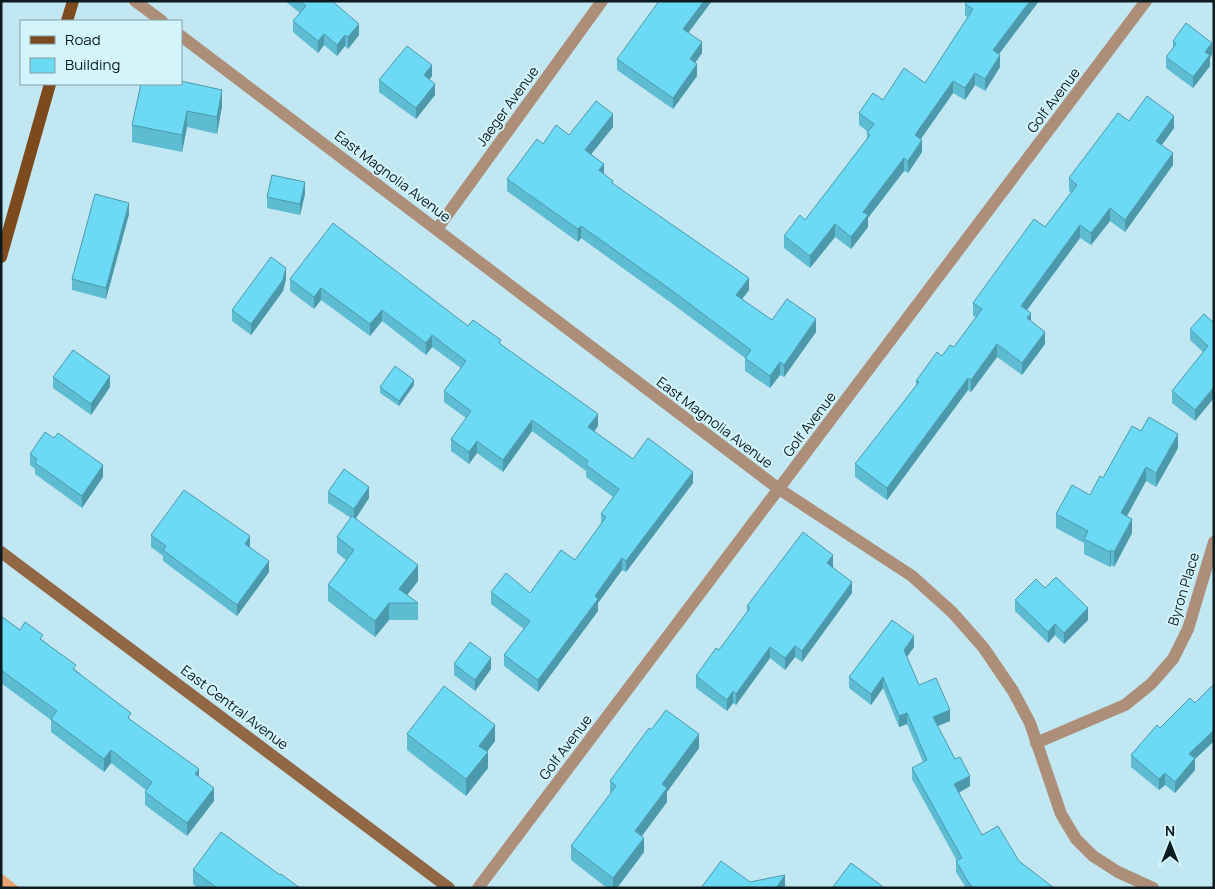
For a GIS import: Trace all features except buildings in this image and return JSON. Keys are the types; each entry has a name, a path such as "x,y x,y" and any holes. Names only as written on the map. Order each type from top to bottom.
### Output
{"main road":[{"path":"67,20 73,1"},
{"path":"1,257 50,85"}],"street":[{"path":"135,1 161,20"},
{"name":"Jaeger Avenue","path":"437,229 602,1"},
{"name":"Golf Avenue","path":"478,888 1146,1"},
{"name":"East Magnolia Avenue","path":"182,37 779,489 912,576 952,612 983,647 1013,691 1030,724 1061,814 1076,839 1094,856 1118,872 1153,888"},
{"name":"Byron Place","path":"1036,743 1125,706 1152,684 1173,659 1188,629 1214,542"},
{"name":"East Central Avenue","path":"1,552 449,888"}],"shaded area":[{"path":"1,873 20,888 1,888"}]}
